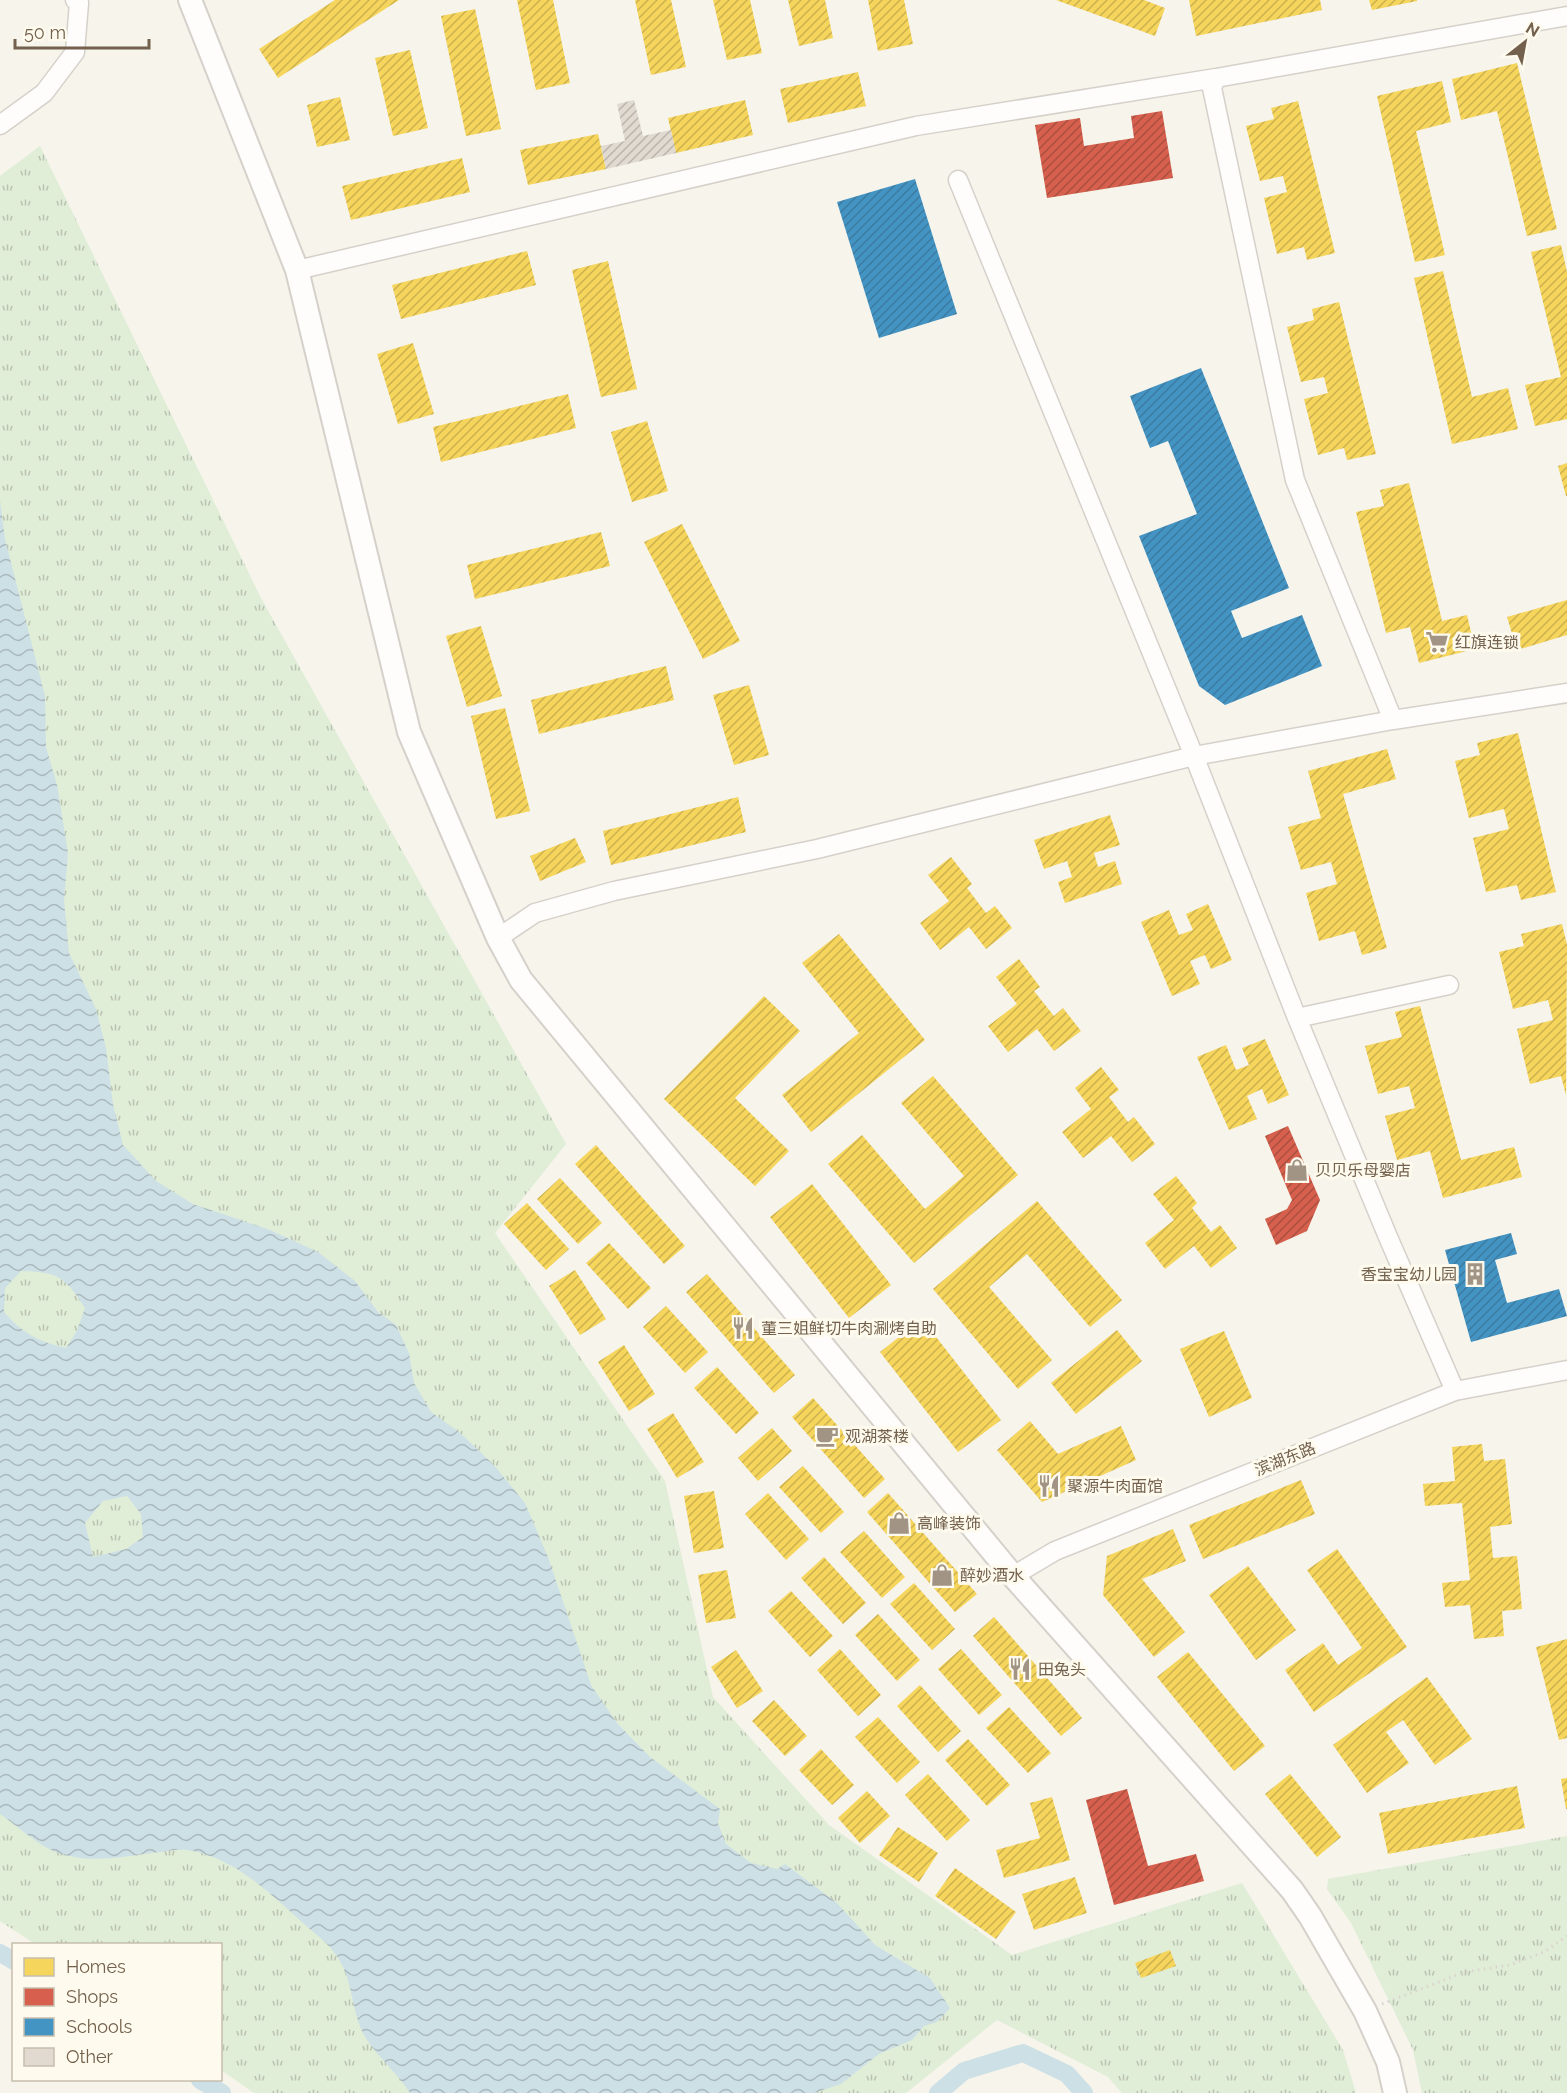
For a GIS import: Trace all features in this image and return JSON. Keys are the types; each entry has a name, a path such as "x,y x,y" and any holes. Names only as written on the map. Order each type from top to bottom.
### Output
{"street":[{"path":"0,125 44,93 75,52 79,3 75,0"},
{"path":"190,0 297,270 409,732 498,938 521,981 1013,1576 1292,1890 1310,1916 1365,2011 1388,2062 1395,2093"},
{"path":"297,270 916,126 1216,78 1567,16"},
{"path":"1216,78 1212,88 1295,480 1393,720"},
{"path":"958,180 1194,756 1297,1018 1455,1391"},
{"path":"498,938 534,913 614,891 817,849 1194,756 1393,720 1567,693"},
{"path":"1297,1018 1449,985"},
{"name":"滨湖东路","path":"1013,1576 1055,1551 1455,1391 1567,1370"}],"path":[{"path":"1365,2011 1465,1972 1510,1965 1544,1952 1567,1936"}],"green space":[{"path":"40,146 261,598 566,1144 495,1233 665,1481 713,1697 829,1825 1012,1955 1242,1883 1343,2050 1356,2093 1122,2093 1108,2077 997,2020 906,2093 254,2093 222,2071 222,1943 33,1943 0,1921 0,176"},
{"path":"1567,1836 1567,2093 1422,2093 1413,2050 1351,1923 1327,1889 1328,1879"}],"water":[{"path":"0,501 5,539 45,696 46,747 57,785 68,853 64,900 69,953 96,1009 106,1048 113,1104 123,1145 156,1181 193,1204 270,1230 318,1252 355,1281 378,1312 396,1325 409,1353 414,1383 431,1412 459,1432 493,1464 525,1503 548,1557 591,1685 617,1723 650,1757 720,1809 718,1823 726,1844 751,1863 777,1869 785,1864 837,1903 875,1945 930,1978 950,2008 937,2022 924,2026 912,2040 879,2054 841,2084 814,2093 410,2093 372,2047 362,2031 345,1972 334,1952 278,1900 236,1868 204,1854 187,1850 94,1859 69,1856 42,1845 0,1814","holes":["21,1271 44,1273 60,1278 72,1289 85,1308 77,1331 66,1348 32,1336 4,1312 5,1288","127,1496 141,1514 143,1537 126,1549 93,1557 85,1523 103,1501"]}],"building: Homes":[{"path":"335,0 399,0 278,78 259,49"},
{"path":"517,0 553,0 570,83 536,90"},
{"path":"635,0 671,0 686,67 651,75"},
{"path":"713,0 750,0 762,53 727,60"},
{"path":"788,0 825,0 833,38 799,46"},
{"path":"868,0 904,0 913,44 878,51"},
{"path":"1056,0 1144,0 1165,8 1155,36"},
{"path":"1189,0 1320,0 1322,10 1196,36"},
{"path":"1369,0 1417,0 1417,1 1372,10"},
{"path":"475,9 501,129 466,136 441,16"},
{"path":"410,50 428,128 393,136 375,58"},
{"path":"1517,63 1557,229 1527,236 1497,111 1461,120 1452,79"},
{"path":"858,72 866,106 788,123 780,89"},
{"path":"1442,81 1451,122 1416,131 1445,255 1415,262 1377,96"},
{"path":"340,97 350,140 317,147 307,105"},
{"path":"745,100 753,135 676,153 668,118"},
{"path":"1298,101 1335,253 1307,260 1304,247 1277,254 1264,198 1287,192 1283,176 1260,181 1246,126 1274,119 1271,108"},
{"path":"598,134 606,169 528,185 520,150"},
{"path":"462,158 470,192 351,220 342,186"},
{"path":"1561,245 1567,272 1567,419 1535,426 1525,385 1561,377 1531,252"},
{"path":"527,251 536,285 401,319 392,285"},
{"path":"608,261 637,389 601,397 572,270"},
{"path":"1443,271 1472,397 1508,388 1518,429 1452,444 1414,278"},
{"path":"1339,302 1376,454 1347,460 1344,448 1318,455 1304,399 1328,393 1324,377 1301,382 1287,327 1314,320 1312,309"},
{"path":"413,343 434,414 398,424 377,354"},
{"path":"568,394 576,428 441,462 433,427"},
{"path":"647,421 668,491 632,502 611,432"},
{"path":"1567,463 1567,496 1566,496 1558,466"},
{"path":"1409,483 1442,621 1467,615 1475,649 1419,663 1410,627 1386,633 1356,512 1384,506 1380,490"},
{"path":"682,524 740,641 703,659 644,542"},
{"path":"601,532 610,566 475,599 467,565"},
{"path":"1567,600 1567,635 1517,650 1507,617"},
{"path":"481,626 502,696 467,707 446,636"},
{"path":"666,666 674,700 539,734 531,700"},
{"path":"749,685 769,755 734,765 713,695"},
{"path":"505,708 530,811 496,819 471,716"},
{"path":"1518,733 1556,892 1521,900 1517,885 1486,892 1473,838 1509,829 1504,809 1469,818 1455,761 1480,755 1477,743"},
{"path":"1387,749 1396,779 1343,794 1387,948 1362,955 1355,931 1319,941 1306,893 1337,884 1331,862 1301,870 1288,827 1321,818 1308,771"},
{"path":"738,797 746,832 611,865 603,831"},
{"path":"1110,815 1120,845 1094,853 1098,867 1115,861 1122,884 1065,903 1058,882 1072,877 1067,861 1044,869 1034,840"},
{"path":"575,838 586,862 540,881 530,856"},
{"path":"951,857 972,884 967,888 986,913 995,906 1012,928 986,949 969,927 940,950 920,923 949,901 928,875"},
{"path":"1208,904 1232,960 1211,969 1205,955 1190,961 1200,984 1172,996 1141,922 1169,910 1179,935 1193,930 1186,914"},
{"path":"1562,924 1567,945 1566,1095 1561,1076 1530,1084 1517,1029 1553,1020 1548,1000 1513,1009 1499,952 1524,946 1521,934"},
{"path":"839,934 925,1040 811,1132 782,1095 859,1033 802,963"},
{"path":"1019,959 1040,987 1034,991 1054,1016 1063,1008 1081,1031 1054,1051 1037,1029 1008,1052 988,1026 1017,1004 996,977"},
{"path":"764,996 800,1031 735,1098 789,1151 755,1186 664,1099"},
{"path":"1420,1006 1461,1160 1514,1147 1522,1177 1443,1198 1430,1151 1397,1160 1385,1116 1415,1108 1409,1086 1378,1094 1365,1046 1402,1037 1395,1012"},
{"path":"1265,1039 1289,1095 1268,1104 1262,1089 1247,1096 1257,1119 1229,1130 1197,1057 1226,1045 1236,1070 1249,1065 1242,1048"},
{"path":"1101,1067 1119,1090 1109,1097 1128,1122 1134,1117 1155,1144 1132,1162 1111,1136 1083,1158 1062,1132 1091,1109 1075,1088"},
{"path":"933,1076 1018,1175 914,1263 828,1164 862,1135 925,1209 964,1176 901,1103"},
{"path":"596,1145 685,1246 664,1264 575,1164"},
{"path":"1176,1176 1197,1203 1192,1208 1211,1232 1220,1225 1237,1248 1211,1268 1194,1246 1165,1269 1145,1243 1174,1220 1153,1194"},
{"path":"560,1178 602,1223 578,1244 537,1199"},
{"path":"812,1184 891,1285 849,1318 770,1217"},
{"path":"1037,1201 1122,1300 1090,1327 1027,1254 989,1287 1052,1360 1018,1389 933,1289"},
{"path":"527,1203 569,1249 546,1270 504,1224"},
{"path":"609,1243 651,1288 628,1309 586,1263"},
{"path":"575,1270 606,1319 580,1335 549,1286"},
{"path":"707,1274 795,1375 774,1393 686,1292"},
{"path":"666,1306 708,1352 685,1373 643,1327"},
{"path":"922,1319 1001,1420 958,1452 880,1352"},
{"path":"1117,1330 1142,1361 1076,1414 1051,1383"},
{"path":"1224,1331 1252,1398 1209,1417 1180,1349"},
{"path":"624,1345 655,1394 629,1411 598,1362"},
{"path":"717,1367 759,1413 736,1434 694,1388"},
{"path":"813,1398 885,1479 864,1498 792,1417"},
{"path":"673,1413 704,1462 677,1478 647,1429"},
{"path":"1030,1421 1058,1454 1121,1426 1136,1460 1042,1502 997,1450"},
{"path":"772,1428 792,1451 758,1481 738,1458"},
{"path":"1482,1444 1484,1461 1505,1459 1512,1524 1490,1527 1493,1558 1517,1556 1522,1609 1502,1611 1504,1636 1474,1639 1470,1605 1445,1607 1442,1583 1470,1580 1462,1503 1425,1506 1423,1484 1455,1481 1452,1447"},
{"path":"803,1466 844,1512 821,1533 779,1487"},
{"path":"1301,1480 1315,1514 1203,1559 1189,1525"},
{"path":"714,1491 724,1548 694,1553 684,1496"},
{"path":"768,1493 809,1539 786,1560 745,1514"},
{"path":"888,1493 977,1594 955,1612 867,1512"},
{"path":"1173,1529 1186,1561 1142,1579 1185,1632 1154,1657 1103,1595 1107,1556"},
{"path":"864,1531 905,1577 882,1598 840,1552"},
{"path":"1337,1549 1407,1647 1314,1712 1285,1670 1323,1643 1338,1665 1362,1648 1307,1570"},
{"path":"824,1557 866,1603 843,1624 801,1578"},
{"path":"1248,1566 1296,1630 1256,1660 1209,1595"},
{"path":"727,1570 736,1618 706,1623 698,1575"},
{"path":"914,1583 955,1629 932,1650 890,1604"},
{"path":"791,1591 833,1636 810,1657 768,1611"},
{"path":"878,1614 920,1660 897,1681 855,1635"},
{"path":"994,1617 1082,1718 1061,1736 973,1636"},
{"path":"1567,1639 1567,1738 1559,1740 1536,1647"},
{"path":"840,1649 881,1695 858,1716 817,1670"},
{"path":"961,1649 1002,1695 979,1715 938,1669"},
{"path":"736,1650 763,1691 737,1708 711,1667"},
{"path":"1188,1652 1265,1746 1234,1771 1157,1677"},
{"path":"1427,1677 1472,1739 1435,1765 1403,1720 1386,1732 1409,1763 1367,1793 1333,1745"},
{"path":"920,1685 961,1731 938,1752 897,1706"},
{"path":"774,1700 807,1736 785,1756 752,1721"},
{"path":"1009,1707 1051,1753 1028,1773 986,1728"},
{"path":"878,1717 920,1762 897,1783 855,1737"},
{"path":"968,1739 1010,1785 987,1806 945,1760"},
{"path":"821,1749 854,1785 832,1805 799,1770"},
{"path":"928,1774 970,1820 947,1841 905,1795"},
{"path":"1290,1774 1341,1837 1317,1857 1265,1794"},
{"path":"1567,1778 1567,1809 1566,1809 1561,1779"},
{"path":"1517,1786 1525,1828 1388,1854 1379,1813"},
{"path":"867,1791 890,1816 860,1843 838,1818"},
{"path":"1052,1797 1070,1860 1004,1878 996,1850 1040,1838 1030,1803"},
{"path":"898,1827 938,1853 919,1882 879,1855"},
{"path":"955,1868 1016,1912 996,1939 935,1896"},
{"path":"1075,1877 1087,1913 1034,1930 1022,1894"},
{"path":"1170,1950 1176,1966 1141,1978 1135,1963"}],"building: Shops":[{"path":"1162,111 1173,178 1047,198 1035,125 1080,118 1084,146 1134,138 1131,116"},
{"path":"1288,1126 1320,1200 1307,1231 1276,1245 1265,1219 1287,1209 1292,1200 1265,1136"},
{"path":"1127,1789 1148,1866 1196,1854 1204,1881 1114,1905 1086,1800"}],"building: Schools":[{"path":"915,179 957,314 879,338 837,202"},
{"path":"1201,368 1289,588 1231,611 1242,638 1302,615 1322,666 1225,705 1199,686 1139,536 1197,514 1168,441 1150,448 1130,396"},
{"name":"香宝宝幼儿园","path":"1511,1233 1517,1254 1495,1260 1507,1303 1559,1289 1567,1316 1471,1342 1445,1250"}],"building: Other":[{"path":"634,100 643,136 671,130 676,153 606,169 601,146 625,141 617,104"}],"waterway":[{"path":"0,1953 12,1960"},
{"path":"938,2093 964,2071 1023,2053 1067,2074 1084,2093"},
{"path":"202,2081 222,2093"}],"place":[{"name":"红旗连锁","path":"1437,642"},
{"name":"贝贝乐母婴店","path":"1297,1170"},
{"name":"香宝宝幼儿园","path":"1475,1274"},
{"name":"董三姐鲜切牛肉涮烤自助","path":"743,1328"},
{"name":"观湖茶楼","path":"827,1436"},
{"name":"聚源牛肉面馆","path":"1049,1486"},
{"name":"高峰装饰","path":"899,1523"},
{"name":"醉妙酒水","path":"942,1575"},
{"name":"田兔头","path":"1020,1669"}]}
